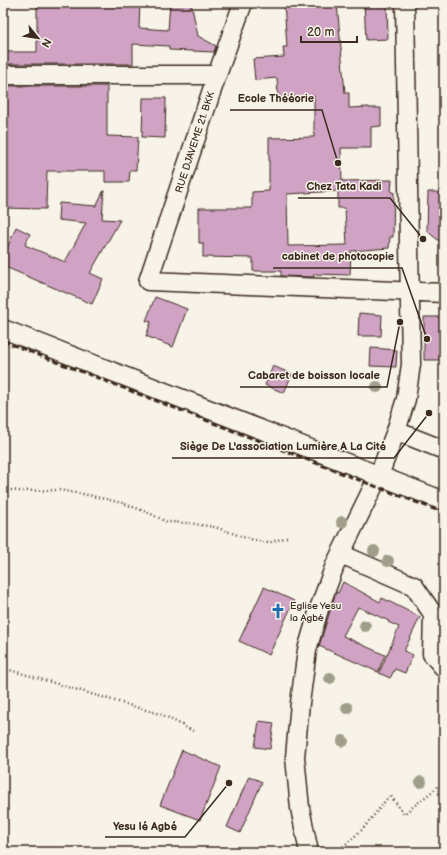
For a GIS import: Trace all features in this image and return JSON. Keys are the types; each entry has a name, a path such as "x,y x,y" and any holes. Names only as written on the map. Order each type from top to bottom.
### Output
{"street":[{"name":"RUE DJAVEME 21. BKK","path":"243,3 217,74 148,281 409,292"},
{"path":"309,852 300,808 295,757 307,650 320,606 335,565 379,475 396,431 406,399 411,364 404,3"},
{"path":"3,75 217,74"},
{"path":"409,292 444,293"},
{"path":"3,329 444,501"},
{"path":"396,431 444,450"},
{"path":"341,554 414,586 433,614 432,654 444,668"}],"path":[{"path":"3,489 19,491 59,490 88,495 122,503 147,512 167,522 215,527 246,538 268,543 287,537"},
{"path":"3,668 163,715 193,731"},
{"path":"337,852 363,829 390,794 404,814 444,782"},
{"path":"90,848 91,852"}],"building":[{"path":"37,3 140,3 139,28 168,30 170,3 191,3 198,36 216,46 214,52 169,50 169,46 133,44 133,64 3,64 3,52 37,52"},
{"path":"284,3 337,3 345,93 349,93 349,108 381,108 381,126 371,127 371,148 341,148 342,181 392,180 391,192 394,192 393,237 390,237 389,248 351,251 350,275 314,274 314,277 281,276 281,271 253,271 253,258 203,257 203,243 199,243 199,208 252,208 252,192 269,191 269,138 314,137 314,96 278,97 277,78 255,80 253,59 284,57 283,47 287,47","holes":["338,191 338,208 345,208 347,245 288,246 287,194"]},
{"path":"364,3 387,3 388,39 366,40"},
{"path":"3,86 107,86 107,136 138,137 136,170 130,170 129,182 105,182 105,171 47,171 46,209 3,208"},
{"path":"143,98 166,98 165,138 142,137"},
{"path":"104,190 102,219 120,220 90,273 103,279 92,304 3,266 3,258 16,227 30,234 25,245 65,262 86,223 58,220 59,203 96,206"},
{"path":"428,192 444,192 444,245 427,231"},
{"path":"155,297 187,309 173,347 146,336 151,322 146,321"},
{"path":"359,313 382,315 381,336 358,336"},
{"path":"424,317 444,317 444,360 424,360"},
{"path":"371,348 397,350 396,367 370,366"},
{"path":"273,366 292,374 284,393 265,385"},
{"path":"343,582 380,602 382,598 420,617 404,651 413,655 405,673 395,669 390,678 379,673 399,627 358,607 343,636 385,655 378,672 319,646 336,592 338,593"},
{"path":"264,587 294,601 269,655 239,641"},
{"path":"259,721 274,723 270,749 255,747"},
{"path":"182,750 221,767 200,820 160,805"},
{"path":"249,776 262,782 240,833 227,827"}],"railway":[{"path":"3,341 444,513"}],"place":[{"name":"Ecole Thééorie","path":"338,163"},
{"name":"Chez Tata Kadi","path":"423,239"},
{"name":"Cabaret de boisson locale","path":"400,322"},
{"name":"cabinet de photocopie","path":"427,339"},
{"name":"Siège De L'association Lumière A La Cité","path":"429,413"},
{"name":"Eglise Yesu la Agbé","path":"278,611"},
{"name":"Yesu lé Agbé","path":"229,783"}]}
